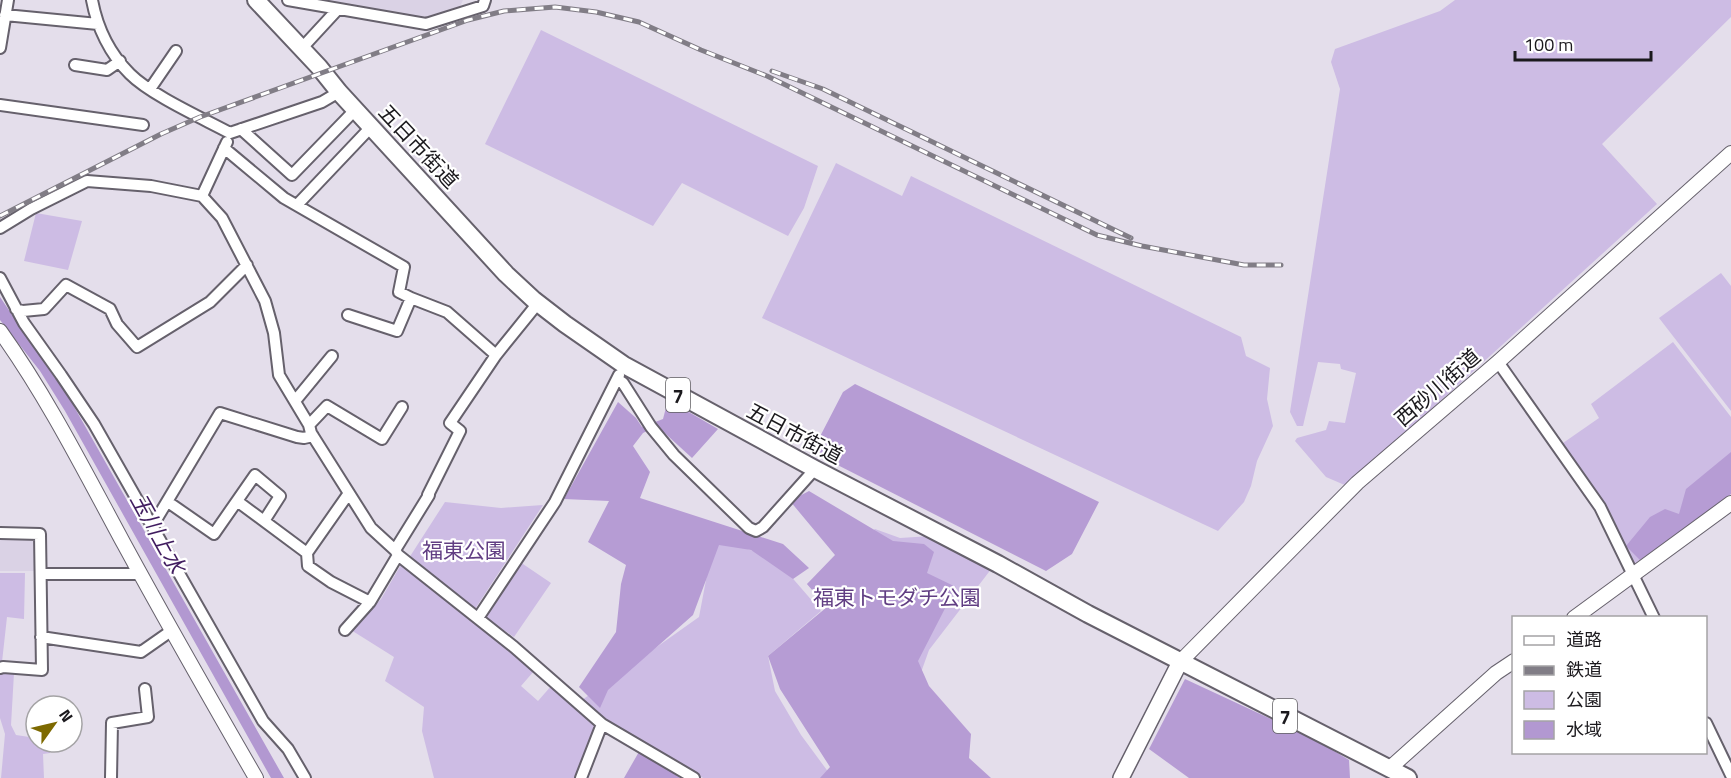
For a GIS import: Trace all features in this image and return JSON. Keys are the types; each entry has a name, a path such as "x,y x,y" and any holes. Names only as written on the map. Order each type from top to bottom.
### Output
{"main road":[{"name":"五日市街道","path":"256,0 506,274 621,372 815,469 998,564 1180,663 1408,778"},
{"path":"1120,778 1180,663"}],"street":[{"path":"0,48 9,0"},
{"path":"92,0 102,34 130,74 150,89 230,133 322,102 339,92"},
{"path":"288,0 426,24 483,6 485,0"},
{"path":"302,48 338,9"},
{"path":"5,15 98,24"},
{"path":"150,89 176,51"},
{"path":"75,65 106,70 120,62"},
{"path":"0,105 143,125"},
{"path":"242,129 292,175 355,110"},
{"path":"297,205 370,127"},
{"path":"202,196 230,133"},
{"path":"224,148 284,198 404,267 399,292 447,312 496,355"},
{"name":"西砂川街道","path":"1180,663 1357,483 1498,362 1731,153"},
{"path":"0,228 31,209 87,181 151,186 202,196 222,218 265,301 274,333 279,375 309,425 313,436 371,528 396,553 514,647 602,724 694,778"},
{"path":"16,309 23,311 44,309 66,285 110,309 117,324 137,347 210,302 247,265"},
{"path":"0,278 16,309 94,424 264,721 288,749 305,778"},
{"path":"348,315 397,331 411,298"},
{"path":"345,630 370,602 460,432 450,423 496,355 538,303"},
{"path":"0,331 21,360 71,446 171,631 256,778"},
{"path":"295,402 332,356"},
{"path":"1498,362 1600,507 1653,616"},
{"path":"621,372 623,383 651,427 674,455 749,528 756,531 763,527 815,469"},
{"path":"478,618 555,502 621,372"},
{"path":"309,425 327,406 382,439 402,407"},
{"path":"153,525 220,413 304,438 313,436"},
{"path":"168,502 214,534 255,475 280,495 264,521"},
{"path":"349,493 307,553 308,566 331,582 370,602"},
{"path":"237,501 307,553"},
{"path":"1577,616 1731,503"},
{"path":"0,533 40,534 42,670 3,667 0,669"},
{"path":"41,574 141,574"},
{"path":"41,637 141,652 171,631"},
{"path":"1390,768 1512,662"},
{"path":"111,778 112,723 148,717 145,689"},
{"path":"581,778 602,724"},
{"path":"1707,725 1731,773"}],"shaded area":[{"path":"313,0 463,0 457,13 429,22"},
{"path":"0,536 36,537 37,571 0,571"}],"green space":[{"path":"1455,0 1731,0 1731,17 1602,144 1657,204 1347,486 1326,477 1295,441 1297,438 1326,430 1329,421 1345,423 1356,373 1341,369 1340,364 1318,362 1303,426 1297,426 1290,412 1340,89 1331,62 1335,49 1440,11"},
{"path":"541,30 818,166 804,208 788,236 682,183 653,226 485,144"},
{"path":"836,163 902,196 911,176 1241,337 1246,356 1270,368 1267,399 1273,426 1257,461 1251,486 1244,502 1218,531 762,318"},
{"path":"36,213 82,221 68,270 24,261"},
{"path":"1721,273 1731,286 1731,411 1659,318"},
{"path":"1673,342 1731,417 1731,493 1634,564 1610,512 1563,443 1599,418 1591,404"},
{"path":"855,384 1099,502 1072,554 1046,571 812,452 843,392"},
{"path":"668,400 718,429 692,458 657,426 643,433 633,446 650,472 640,498 783,544 809,568 793,579 751,550 719,545 693,615 608,690 600,708 579,687 616,632 621,584 626,565 588,542 609,501 564,499 618,402 636,418 642,427 663,419"},
{"path":"1731,452 1731,494 1640,560 1626,546 1650,517 1665,509 1679,514 1686,489"},
{"path":"809,491 893,541 924,544 934,552 927,573 956,587 918,661 929,686 971,734 969,758 991,778 820,778 830,767 780,689 768,656 827,607 807,584 835,555 790,501"},
{"name":"福東公園","path":"445,502 501,508 543,505 473,612 409,558"},
{"name":"福東トモダチ公園","path":"875,529 900,538 931,536 992,568 929,650 919,678 902,693 807,584"},
{"path":"714,538 775,558 821,611 768,656 775,691 801,735 831,778 703,778 605,719 582,700 699,617"},
{"path":"520,562 551,583 514,637 484,617"},
{"path":"402,563 534,671 521,686 538,701 552,685 597,723 576,778 434,778 422,731 424,707 385,681 394,657 351,630 381,599"},
{"path":"0,573 25,573 24,619 7,617 1,671 14,673 11,725 16,735 24,736 24,754 43,754 44,778 1,778 5,734 0,718"},
{"path":"1185,679 1316,740 1349,760 1350,778 1189,778 1149,749"},
{"path":"640,750 680,778 624,778"}],"water":[{"path":"0,297 72,403 284,778 271,778 65,411 40,371 0,320"}],"railway":[{"path":"0,216 161,134 200,117 468,20 504,11 555,7 596,12 639,22 767,76 1097,235 1244,265 1281,265"},
{"path":"772,71 823,89 1131,238"}],"water label":[{"name":"玉川上水","path":"158,533"}]}
